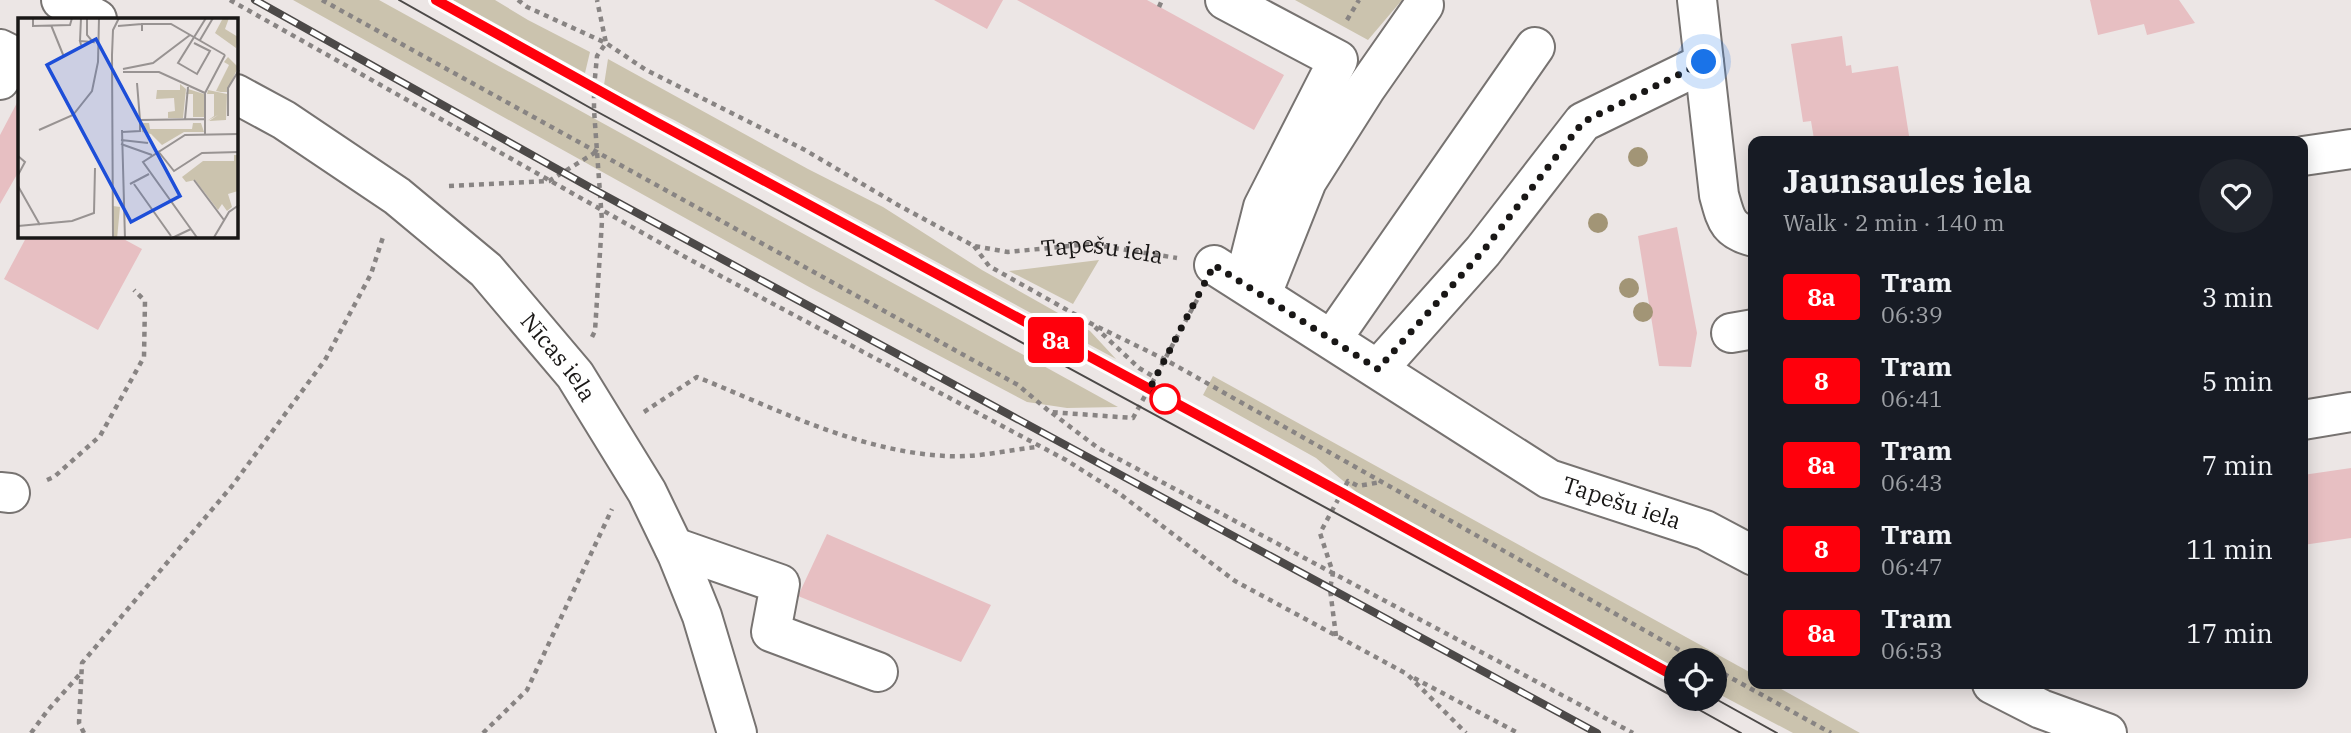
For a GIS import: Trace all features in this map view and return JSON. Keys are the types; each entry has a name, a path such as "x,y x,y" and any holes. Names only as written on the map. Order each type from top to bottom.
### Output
{"street":[{"path":"61,0 95,18"},
{"path":"1225,0 1338,60 1263,206 1240,280"},
{"path":"1697,0 1719,195 1740,230"},
{"path":"1240,280 1424,5"},
{"path":"1332,339 1535,47"},
{"path":"0,49 14,56 0,80"},
{"path":"1378,369 1483,251 1583,122 1704,62"},
{"name":"Nīcas iela","path":"238,95 284,120 397,196 486,270 575,375 647,492 674,547 702,616 737,733"},
{"path":"2308,155 2351,149"},
{"name":"Tapešu iela","path":"1240,280 1549,479 1705,530 1748,553"},
{"path":"2308,419 2351,412"},
{"path":"674,547 780,584 771,632 878,672"},
{"path":"2002,689 2040,709 2107,733"}],"path":[{"path":"230,0 549,181 1066,460 1120,494 1235,581 1518,733"},
{"path":"322,0 1018,385 1098,448 1633,733"},
{"name":"Tapešu iela","path":"518,0 527,7 606,43 646,70 805,150 974,246 1009,252 1089,244 1134,249 1240,280"},
{"path":"575,375 595,331 601,209 594,88 597,57 606,43 597,0"},
{"path":"1159,6 1162,0"},
{"path":"84,733 79,723 82,663 232,486 325,360 371,274 397,196 428,187 549,181 597,152"},
{"path":"974,246 989,266 1092,324 1166,360 1676,648"},
{"path":"1050,412 1133,418 1166,360 1240,280"},
{"path":"5,493 54,477 100,436 145,357 145,301 134,290"},
{"path":"1092,324 1139,368 1156,378"},
{"path":"611,433 697,377 842,435 893,451 949,457 1038,447"},
{"path":"483,733 527,690 631,466"},
{"path":"1336,635 1330,589 1333,573 1320,533 1348,481 1358,486 1382,482"},
{"path":"31,733 82,673"},
{"path":"1408,674 1466,733"},
{"path":"1727,677 1748,688"},
{"path":"1750,689 1831,733"}],"shaded area":[{"path":"293,0 379,0 1118,407 1067,408 1027,402 811,288"},
{"path":"453,0 495,0 590,52 585,73"},
{"path":"1295,0 1402,0 1368,40"},
{"path":"608,59 883,207 982,270 1090,331 1116,359 674,120 604,85"},
{"path":"1099,260 1073,304 1009,271"},
{"path":"1213,376 1706,648 1664,648 1664,663 1361,496 1316,458 1203,395"},
{"path":"1727,660 1748,671 1748,689 1781,689 1860,733 1793,733 1727,698"}],"building":[{"path":"934,0 1003,0 987,29"},
{"path":"1017,0 1147,0 1284,75 1254,130"},
{"path":"2090,0 2179,0 2195,23 2147,35 2144,24 2098,35"},
{"path":"1842,36 1846,66 1851,65 1852,73 1898,66 1909,136 1814,136 1811,121 1803,122 1791,44"},
{"path":"18,101 18,173 0,204 0,135"},
{"path":"1677,227 1697,333 1691,367 1659,366 1638,236"},
{"path":"26,238 122,238 142,249 98,330 4,279"},
{"path":"2351,468 2351,538 2308,544 2308,474"},
{"path":"827,534 991,605 961,662 798,596"}],"tram line":[{"path":"399,0 594,110 1664,691"},
{"path":"436,0 1664,670"},
{"name":"8a","path":"436,0 1664,670"},
{"path":"1727,705 1777,733"},
{"path":"1701,711 1741,733"}],"railway":[{"path":"255,0 591,188 1597,733"}],"route":[{"path":"1165,399 1149,390 1214,265 1378,369 1483,251 1583,122 1704,62"}]}
